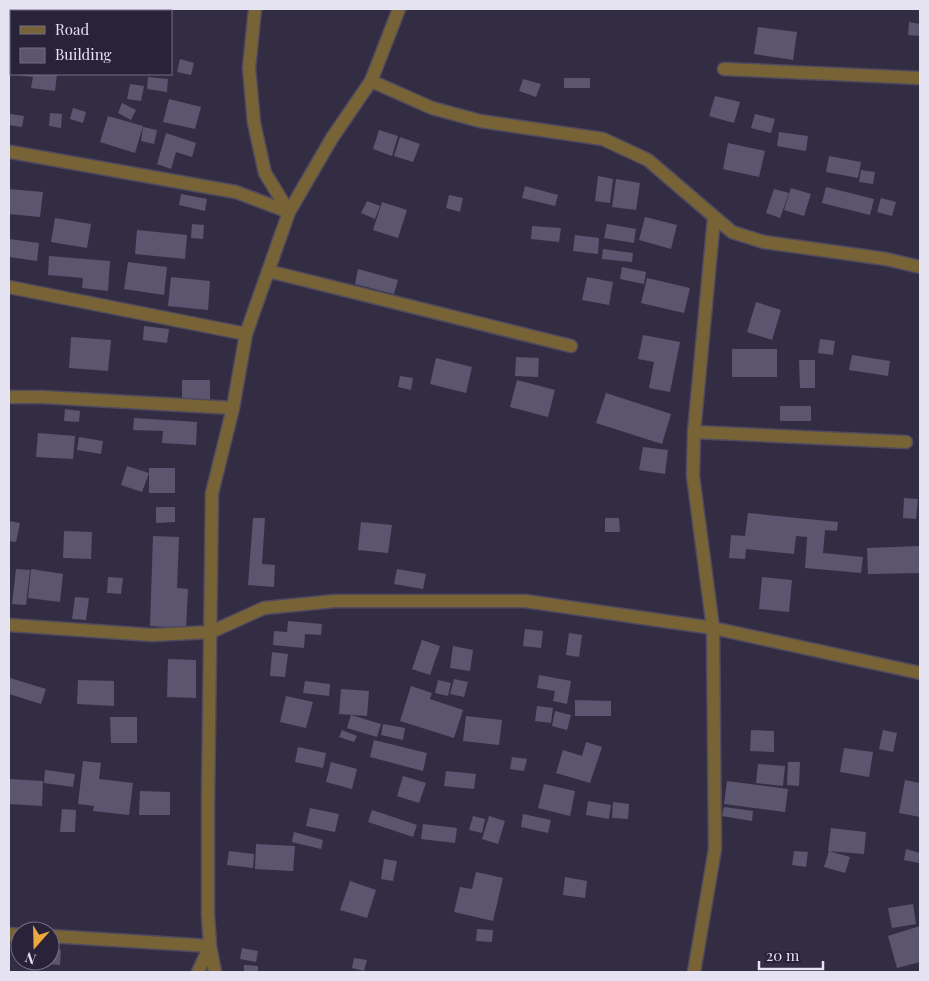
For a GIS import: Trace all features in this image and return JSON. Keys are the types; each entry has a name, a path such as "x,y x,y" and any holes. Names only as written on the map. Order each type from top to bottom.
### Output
{"street":[{"path":"255,9 249,68 254,123 265,173 289,212"},
{"path":"215,972 210,946 208,915 212,493 233,408 246,334 289,212 332,138 371,81 398,9"},
{"path":"724,69 920,78"},
{"path":"371,81 432,108 480,121 602,138 648,160 732,232 764,242 886,258 920,267"},
{"path":"11,152 236,192 289,212"},
{"path":"694,972 715,848 713,628 693,476 694,432 714,218"},
{"path":"268,272 571,346"},
{"path":"9,287 246,334"},
{"path":"9,397 42,397 233,408"},
{"path":"694,432 906,442"},
{"path":"9,626 152,635 211,632 264,608 345,601 525,601 713,628 920,673"},
{"path":"60,937 210,946"},
{"path":"198,972 210,946"}],"building":[{"path":"14,9 42,9 42,10"},
{"path":"55,9 82,9 82,10"},
{"path":"909,22 920,24 920,36 908,35"},
{"path":"758,27 797,32 793,60 754,54"},
{"path":"180,59 194,63 191,75 177,72"},
{"path":"16,75 57,75 55,91 31,88 33,77"},
{"path":"148,77 168,79 167,92 147,89"},
{"path":"564,78 590,78 590,88 564,88"},
{"path":"523,79 541,84 536,97 519,91"},
{"path":"130,84 144,86 141,101 127,99"},
{"path":"715,96 740,102 734,123 709,116"},
{"path":"169,99 201,107 195,129 163,122"},
{"path":"122,103 136,110 131,120 118,113"},
{"path":"73,108 86,112 83,123 70,119"},
{"path":"50,113 62,114 61,128 49,126"},
{"path":"10,114 24,116 22,127 9,125"},
{"path":"755,114 775,119 771,133 751,128"},
{"path":"108,116 143,126 135,153 100,142"},
{"path":"143,127 157,130 154,144 141,141"},
{"path":"379,130 398,136 392,156 373,149"},
{"path":"779,132 808,136 806,151 777,146"},
{"path":"166,133 196,143 192,157 176,152 171,169 157,164"},
{"path":"400,137 420,144 413,162 394,156"},
{"path":"728,143 765,151 759,177 723,169"},
{"path":"829,156 861,162 858,178 826,172"},
{"path":"861,170 875,172 873,184 859,182"},
{"path":"598,176 613,179 610,203 595,201"},
{"path":"616,179 640,183 636,210 612,207"},
{"path":"525,186 558,195 555,206 522,198"},
{"path":"826,187 874,199 870,215 822,203"},
{"path":"791,188 811,194 804,216 784,210"},
{"path":"9,189 43,192 40,217 9,214"},
{"path":"774,189 789,193 780,218 766,213"},
{"path":"181,194 207,199 205,211 179,205"},
{"path":"449,195 463,198 460,212 446,208"},
{"path":"881,198 896,202 892,216 877,212"},
{"path":"367,201 380,206 375,219 361,213"},
{"path":"382,202 407,210 398,238 373,230"},
{"path":"645,217 677,225 671,249 639,240"},
{"path":"55,218 91,224 87,248 51,242"},
{"path":"192,224 204,225 203,239 191,238"},
{"path":"607,224 636,229 634,243 604,238"},
{"path":"532,226 561,228 559,242 531,239"},
{"path":"137,230 187,235 185,259 135,254"},
{"path":"575,235 599,238 598,254 573,251"},
{"path":"9,239 39,243 37,261 9,257"},
{"path":"603,249 633,253 632,262 602,259"},
{"path":"49,256 110,261 108,291 82,288 83,278 48,275"},
{"path":"128,262 167,267 164,295 124,289"},
{"path":"622,267 646,272 644,284 620,279"},
{"path":"358,269 398,280 394,294 355,284"},
{"path":"171,277 210,281 208,310 168,306"},
{"path":"587,277 613,282 609,305 582,300"},
{"path":"647,278 690,288 684,313 641,303"},
{"path":"756,302 781,310 772,340 747,332"},
{"path":"144,326 169,329 167,343 143,340"},
{"path":"643,335 680,342 670,392 649,388 654,362 638,359"},
{"path":"71,337 111,340 108,371 69,368"},
{"path":"820,339 835,341 833,355 818,353"},
{"path":"732,349 777,349 777,377 732,377"},
{"path":"852,355 890,361 888,376 849,370"},
{"path":"516,357 539,358 538,377 515,376"},
{"path":"436,358 472,367 466,393 430,384"},
{"path":"799,360 815,360 815,388 800,388"},
{"path":"400,376 413,378 411,390 398,387"},
{"path":"182,380 210,380 210,399 182,399"},
{"path":"517,380 555,390 548,417 510,407"},
{"path":"606,393 671,414 662,444 596,423"},
{"path":"780,406 811,406 811,421 780,421"},
{"path":"65,409 80,411 79,422 64,421"},
{"path":"134,418 197,422 196,445 162,443 163,431 133,430"},
{"path":"38,433 75,436 73,459 36,457"},
{"path":"79,437 103,441 101,454 77,450"},
{"path":"643,447 668,450 665,474 639,470"},
{"path":"127,466 149,473 142,492 121,485"},
{"path":"149,468 175,468 175,493 149,493"},
{"path":"904,498 918,499 916,519 903,518"},
{"path":"156,507 175,507 175,522 156,523"},
{"path":"748,513 838,522 837,531 825,530 823,553 863,557 861,573 805,568 807,537 796,536 794,554 746,549 745,559 729,558 731,535 745,536"},
{"path":"253,518 265,518 262,564 275,565 274,587 248,585"},
{"path":"605,518 619,518 620,532 605,532"},
{"path":"9,521 20,523 16,542 9,541"},
{"path":"361,522 392,525 388,553 358,550"},
{"path":"64,531 92,532 91,559 63,558"},
{"path":"153,536 179,537 177,588 188,589 186,628 150,626"},
{"path":"920,546 920,573 868,574 867,548"},
{"path":"16,569 30,570 26,605 12,604"},
{"path":"31,569 63,574 60,602 28,598"},
{"path":"397,569 426,574 423,589 394,584"},
{"path":"108,577 123,578 121,594 107,593"},
{"path":"762,577 792,580 789,612 759,609"},
{"path":"75,597 89,598 86,620 72,619"},
{"path":"288,621 322,624 321,635 305,634 304,648 273,645 274,631 287,632"},
{"path":"525,629 543,631 541,648 523,646"},
{"path":"569,633 582,635 579,657 566,655"},
{"path":"422,640 440,646 430,675 412,669"},
{"path":"453,646 473,650 470,671 450,668"},
{"path":"272,652 288,654 285,677 270,676"},
{"path":"168,659 196,660 196,698 167,697"},
{"path":"539,675 571,681 567,704 553,701 555,691 537,688"},
{"path":"10,678 46,689 41,704 9,694"},
{"path":"454,679 468,682 464,697 450,694"},
{"path":"78,680 114,681 114,706 77,704"},
{"path":"438,680 451,683 448,696 435,693"},
{"path":"305,681 330,684 329,696 303,693"},
{"path":"411,686 432,693 430,699 463,710 454,738 400,721"},
{"path":"341,689 369,691 367,716 339,714"},
{"path":"286,696 313,702 306,728 280,722"},
{"path":"575,700 611,701 611,716 575,716"},
{"path":"537,706 553,708 551,723 535,721"},
{"path":"555,711 571,715 567,730 552,726"},
{"path":"351,715 381,724 377,737 347,728"},
{"path":"466,716 502,720 499,745 463,741"},
{"path":"110,717 137,717 137,743 111,743"},
{"path":"383,724 405,728 403,740 381,735"},
{"path":"342,730 357,736 354,742 339,737"},
{"path":"751,730 774,731 774,752 750,751"},
{"path":"883,730 897,733 893,752 879,749"},
{"path":"374,740 427,753 423,771 370,757"},
{"path":"586,742 602,747 590,783 556,773 563,750 582,756"},
{"path":"298,747 326,753 323,768 295,762"},
{"path":"844,748 873,752 869,777 840,772"},
{"path":"512,757 527,759 524,771 510,769"},
{"path":"83,761 101,763 99,779 133,783 129,815 93,811 94,806 78,804"},
{"path":"331,762 357,769 352,789 326,782"},
{"path":"788,762 800,762 799,786 787,785"},
{"path":"758,764 785,766 783,786 756,783"},
{"path":"45,770 75,774 73,787 44,783"},
{"path":"446,771 476,774 474,789 444,786"},
{"path":"403,776 426,783 419,803 397,796"},
{"path":"9,779 43,781 42,806 9,804"},
{"path":"905,780 920,783 920,817 899,813"},
{"path":"727,781 788,789 785,812 724,804"},
{"path":"544,784 575,791 570,816 538,808"},
{"path":"140,791 170,792 170,815 139,815"},
{"path":"588,801 611,805 609,819 586,815"},
{"path":"613,802 629,804 628,819 612,818"},
{"path":"724,807 753,811 752,821 722,816"},
{"path":"310,808 339,814 335,832 306,826"},
{"path":"62,809 76,810 75,832 60,832"},
{"path":"372,810 417,825 413,837 368,822"},
{"path":"523,814 551,820 548,833 521,827"},
{"path":"473,816 485,819 482,833 469,830"},
{"path":"489,816 505,821 498,844 482,839"},
{"path":"423,824 457,828 455,843 421,839"},
{"path":"831,828 866,832 864,854 828,851"},
{"path":"294,832 323,840 321,849 292,842"},
{"path":"256,844 295,846 293,871 255,869"},
{"path":"906,849 920,853 919,863 904,860"},
{"path":"229,851 254,854 253,868 227,865"},
{"path":"794,851 808,852 806,867 792,865"},
{"path":"829,851 850,857 845,873 824,867"},
{"path":"384,859 397,861 393,881 381,879"},
{"path":"476,872 503,878 493,921 454,912 460,887 472,889"},
{"path":"565,877 587,881 585,898 563,895"},
{"path":"350,881 376,890 367,918 340,910"},
{"path":"913,904 916,924 892,928 888,908"},
{"path":"920,926 920,962 897,968 888,936"},
{"path":"477,929 493,930 492,942 476,941"},
{"path":"242,948 258,951 256,962 240,959"},
{"path":"354,958 367,960 364,971 352,968"},
{"path":"244,965 258,966 258,972 244,972"}]}
